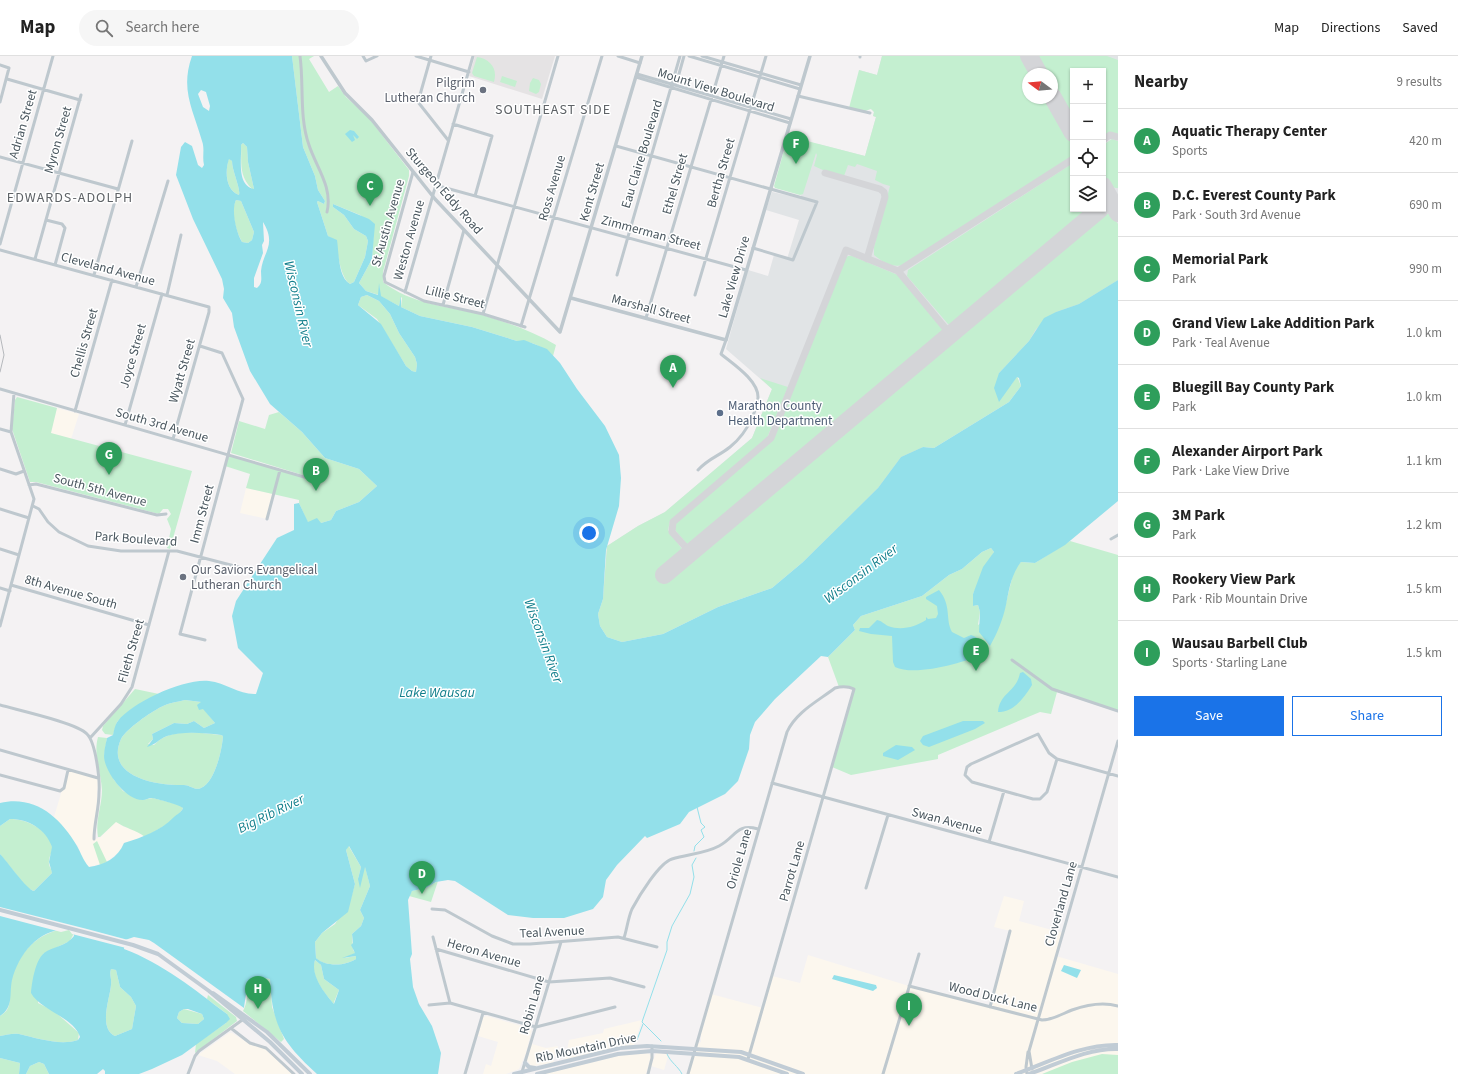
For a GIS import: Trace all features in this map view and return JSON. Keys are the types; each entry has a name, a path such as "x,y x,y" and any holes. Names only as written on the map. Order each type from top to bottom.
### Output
{"main road":[{"path":"0,910 133,945 163,957 209,991 270,1042 302,1074"},
{"path":"209,991 221,997 267,1032 310,1074"},
{"path":"1029,1072 1081,1049 1118,1045"},
{"name":"Rib Mountain Drive","path":"514,1074 623,1048 652,1046 729,1051 803,1074"},
{"path":"1016,1074 1029,1072 1101,1050 1118,1049"},
{"name":"Rib Mountain Drive","path":"537,1074 614,1055 652,1051 749,1057 787,1074"},
{"path":"525,1063 530,1067 540,1068"}],"street":[{"name":"Adrian Street","path":"0,244 53,56"},
{"path":"300,56 307,139 325,184 329,201 327,212"},
{"name":"Sturgeon Eddy Road","path":"322,56 345,93 370,118 432,196 560,332"},
{"path":"363,56 366,61 376,56"},
{"path":"416,56 469,72"},
{"path":"431,56 418,102 448,140"},
{"name":"Weston Avenue","path":"405,292 473,56"},
{"path":"483,314 558,56"},
{"name":"Ross Avenue","path":"523,327 529,300 602,56"},
{"path":"618,56 640,63"},
{"name":"Kent Street","path":"560,332 642,56"},
{"name":"Eau Claire Boulevard","path":"617,274 673,86 680,56"},
{"name":"Eau Claire Boulevard","path":"673,86 677,81 684,56"},
{"path":"689,56 800,87"},
{"path":"702,56 721,64"},
{"name":"Ethel Street","path":"646,318 724,56"},
{"name":"Bertha Street","path":"695,296 766,56"},
{"name":"Lake View Drive","path":"698,470 709,459 727,449 740,438 758,403 758,394 754,384 721,354 810,56"},
{"path":"0,65 9,68 0,102"},
{"name":"Mount View Boulevard","path":"636,75 790,121"},
{"path":"6,79 44,88 80,100"},
{"name":"Myron Street","path":"35,259 81,95"},
{"path":"798,96 870,113"},
{"path":"453,124 492,136 475,196"},
{"path":"94,276 132,141"},
{"path":"616,146 817,202 794,260 753,248"},
{"path":"0,157 118,189"},
{"name":"St Austin Avenue","path":"384,280 414,172"},
{"path":"136,287 168,181"},
{"name":"Zimmerman Street","path":"435,185 746,270"},
{"path":"46,220 62,224 65,228 55,265"},
{"path":"443,305 464,230"},
{"path":"167,295 181,235"},
{"name":"Cleveland Avenue","path":"0,250 206,305 209,308"},
{"name":"Chellis Street","path":"75,411 112,280"},
{"name":"Lillie Street","path":"384,280 386,283 424,301 483,314 523,327"},
{"name":"Joyce Street","path":"125,425 162,294"},
{"name":"Marshall Street","path":"571,298 726,340"},
{"name":"Wyatt Street","path":"173,439 200,346 209,308"},
{"name":"Imm Street","path":"200,346 222,353 243,399 180,634 205,640"},
{"name":"South 3rd Avenue","path":"0,389 318,480"},
{"path":"0,626 34,499 11,432 14,393"},
{"path":"0,429 11,432"},
{"path":"0,469 17,474 24,472"},
{"path":"267,519 280,470"},
{"name":"South 5th Avenue","path":"29,485 36,484 157,515 166,514"},
{"name":"Park Boulevard","path":"33,506 39,509 56,530 73,540 88,546 121,551 177,551 201,556 246,569"},
{"path":"0,510 29,518"},
{"path":"1111,539 1118,535"},
{"path":"0,549 20,555"},
{"name":"Flieth Street","path":"90,738 131,691 169,551"},
{"name":"8th Avenue South","path":"11,585 149,625"},
{"path":"0,588 10,591"},
{"path":"1012,660 1052,690 1118,711"},
{"name":"Oriole Lane","path":"688,1074 785,738 793,721 835,688 845,686 854,689"},
{"name":"Parrot Lane","path":"749,1057 854,689"},
{"path":"0,705 78,728 90,738 98,778 99,796 94,823 94,839"},
{"path":"1057,759 1047,792 1042,798 1034,799 1004,791 968,779 965,775 967,767 1038,734 1049,753 1057,759 1118,776"},
{"name":"Cloverland Lane","path":"1029,1072 1029,1051 1118,741"},
{"path":"0,750 98,778"},
{"path":"0,775 60,791 63,789 68,770"},
{"name":"Swan Avenue","path":"772,783 1118,877"},
{"path":"989,842 1004,791"},
{"path":"866,888 888,815"},
{"path":"624,938 633,907 663,864 671,859 704,852 718,847 741,828 748,827 758,829"},
{"name":"Teal Avenue","path":"432,909 445,910 492,936 513,944 624,938 656,947"},
{"path":"990,1007 1010,931"},
{"path":"433,937 450,1003"},
{"name":"Robin Lane","path":"522,1073 561,942"},
{"name":"Heron Avenue","path":"436,949 549,982 610,978 644,987"},
{"path":"883,1074 919,954"},
{"name":"Wood Duck Lane","path":"909,986 1044,1020 1072,1010 1105,1003 1118,1006"},
{"path":"429,1005 450,1003 536,1027 615,1007"},
{"path":"465,1074 483,1013"},
{"path":"188,1074 195,1056 199,1051 232,1029 247,1016"},
{"path":"232,1029 250,1043 266,1048 294,1074"},
{"path":"648,1074 652,1046"},
{"path":"1029,1051 1029,1072"}],"shaded area":[{"path":"475,56 555,56 542,99 469,76"},
{"path":"882,56 1118,56 1118,280 1029,341 999,373 803,562 603,599 607,546 638,526 665,512 752,438 772,389 726,349 748,270 768,276 774,255 787,259 799,220 766,210 772,192 800,198 818,144 865,156 876,117 873,116 873,110 869,108 865,111 859,70 877,75"},
{"path":"57,408 79,414 71,439 50,433"},
{"path":"246,488 273,494 267,519 240,513"},
{"path":"68,770 98,778 95,839 101,837 116,821 124,827 135,830 145,837 124,843 121,850 107,862 89,867 83,860 78,846 54,817"},
{"path":"1004,896 1024,901 1019,921 1063,933 1056,956 1118,974 1118,1074 688,1074 696,1044 701,1042 701,1028 711,994 763,1008 772,976 800,983 808,955 909,986 990,1007 1010,931 994,927"},
{"path":"487,1016 532,1029 526,1053 519,1069 506,1074 483,1074 486,1064 491,1066 498,1042 478,1036 483,1017"},
{"path":"642,1020 634,1045 565,1060 569,1040 603,1033 604,1029"},
{"path":"229,1033 232,1033 251,1045 264,1048 292,1074 235,1074 217,1061 198,1055"},
{"path":"532,1044 546,1048 558,1046 553,1063 531,1066 527,1060"},
{"path":"648,1053 651,1056 646,1074 543,1074 622,1055"},
{"path":"656,1053 669,1053 664,1070 651,1066"}],"green space":[{"path":"292,56 314,56 309,59 329,92 338,86 346,97 368,117 409,170 409,176 383,272 383,282 417,300 479,314 528,331 556,345 553,356 541,347 532,343 517,341 472,327 420,316 401,307 401,297 399,306 380,296 379,285 379,295 366,291 359,283 372,259 374,227 360,215 333,204 333,207 344,215 354,229 366,236 368,241 365,257 354,282 350,284 347,281 338,258 335,240 328,236 317,202 318,201 324,204 325,201 318,190 315,176 303,147"},
{"path":"882,56 1023,56 1030,68 1022,68 1022,104 1049,104 1070,140 1070,158 903,265 895,266 884,262 874,255 874,247 890,186 875,180 877,171 857,164 855,167 848,165 844,176 825,171 814,166 817,155 816,153 803,194 800,195 775,188 774,186 788,136 865,156 876,117 873,116 874,112 871,109 865,111 849,108 859,70 877,75"},
{"path":"1036,56 1107,56 1118,60 1118,134 1112,133 1106,136 1106,68 1070,68 1070,115 1058,94 1058,68 1043,68"},
{"path":"477,57 486,60 492,65 495,72 494,82 474,76 472,73"},
{"path":"502,76 517,81 515,87 500,82"},
{"path":"533,78 539,80 541,84 539,92 536,94 529,91 530,83"},
{"path":"1112,139 1118,141 1118,188 1111,185 1106,179 1106,143"},
{"path":"243,143 247,147 248,162 254,189 252,189 248,184 243,173 241,163 241,145"},
{"path":"229,158 232,161 233,170 239,189 239,195 231,189 227,179"},
{"path":"1070,165 1070,212 1089,212 954,325 948,324 907,276 908,270"},
{"path":"236,200 241,201 254,232 252,240 248,243 242,242 236,227 234,205"},
{"path":"1106,214 1111,214 1118,224 1118,280 1079,304 1056,312 1036,329 1029,341 999,373 1011,385 1017,376 1021,386 1009,402 934,448 923,447 901,457 878,488 803,562 772,588 718,607 663,634 622,642 607,637 600,626 598,614 603,599 607,546 638,526 665,512 752,438 772,389 760,378 788,387 767,438 670,521 668,530 682,549 680,555 662,570 669,579"},
{"path":"848,256 852,256 898,275 943,329 943,334 695,542 687,544 675,530 675,523 773,439 844,259"},
{"path":"367,295 379,301 390,314 399,333 415,357 417,364 416,372 412,371 406,366 377,319 358,305 361,297"},
{"path":"17,397 57,408 51,433 192,471 170,549 167,548 171,529 167,519 171,514 168,509 163,509 159,514 36,482 30,482 12,429 15,400"},
{"path":"279,412 302,432 325,458 359,469 377,486 359,502 336,511 331,520 321,523 308,523 299,500 246,488 250,474 225,466 229,455 319,480 231,453 239,421 265,429 269,415"},
{"path":"1070,541 1118,555 1118,711 1057,692 1051,714 1040,712 938,755 938,759 851,775 832,767 854,689 839,687 828,657 855,630 853,625 861,616 922,596 949,575 962,569 982,552 991,548 994,552 973,594 973,606 978,605 980,612 978,625 1005,607 1014,570 1021,562 1035,563"},
{"path":"135,689 159,694 133,708 117,722 113,735 105,734 102,730 103,726"},
{"path":"185,700 201,702 203,708 215,723 204,728 194,721 187,724 174,723 152,734 153,739 148,744 154,745 160,739 177,733 186,732 223,736 217,765 214,773 206,785 197,789 186,785 161,784 136,777 127,771 120,762 118,752 121,739 128,730 157,709 167,704"},
{"path":"98,737 107,738 104,756 114,780 123,791 142,800 153,798 180,805 183,808 176,817 145,837 116,822 100,837 98,837 97,825 102,790 96,750"},
{"path":"10,819 16,819 36,826 50,840 52,846 49,863 52,873 34,891 27,888 0,854 0,826"},
{"path":"97,841 107,862 100,865 93,844"},
{"path":"348,845 361,867 358,879 365,866 370,886 360,910 364,918 361,926 352,934 353,950 356,953 344,958 356,956 356,959 341,964 324,963 316,958 315,942 322,933 335,924 351,898 355,884 346,850"},
{"path":"438,881 431,902 409,896 412,891 426,888"},
{"path":"70,928 74,933 70,941 43,954 38,1003 54,1011 79,1033 78,1040 71,1042 56,1042 19,1034 0,1036 0,1016 8,1008 12,977 22,956 29,947 47,934"},
{"path":"315,960 321,965 324,979 339,990 334,1002 335,1005 316,978 314,972"},
{"path":"111,969 116,970 120,987 131,997 136,1006 132,1029 115,1036 110,1032 106,1020 111,985"},
{"path":"258,978 270,979 272,1007 284,1039 281,1042 243,1011 249,988"},
{"path":"208,995 236,1017 237,1021 195,1053 196,1044 226,1023 227,1014 207,999"},
{"path":"184,1009 202,1014 204,1019 198,1024 182,1023 177,1018 179,1012"},
{"path":"1102,1054 1118,1055 1118,1074 1042,1074 1072,1062"},
{"path":"0,1058 20,1063 19,1074 0,1074"},
{"path":"39,1062 44,1064 49,1074 26,1074 30,1066"}],"water":[{"name":"Lake Wausau","path":"192,56 292,56 303,147 315,176 318,190 325,201 324,204 318,201 317,202 328,236 337,240 341,270 346,281 350,284 354,282 365,257 368,241 366,236 354,229 344,215 333,207 333,204 369,219 375,224 372,259 359,283 366,291 378,295 379,283 381,296 399,306 401,296 401,307 420,316 472,327 517,341 524,340 547,349 560,363 577,389 605,426 619,455 621,478 619,506 606,550 603,599 598,614 600,626 607,637 622,642 663,634 718,607 772,588 803,562 878,488 901,457 923,447 934,448 1009,402 1021,386 1019,378 1017,377 999,402 994,388 999,373 1029,341 1044,318 1079,304 1118,280 1118,501 1065,545 1035,563 1021,562 1013,577 1009,588 1005,610 990,646 979,632 980,612 978,605 973,606 973,594 983,567 994,552 991,548 982,552 962,569 949,575 922,596 861,616 853,625 855,630 828,657 821,656 775,699 755,722 750,735 749,749 738,781 725,794 689,812 680,824 647,838 645,836 617,865 606,880 603,897 593,909 564,918 533,918 508,915 455,881 448,880 436,882 426,888 412,891 408,900 412,954 410,959 413,987 419,1004 432,1026 441,1053 438,1074 317,1074 305,1063 288,1043 277,1022 273,1009 270,979 256,980 249,985 244,1008 154,943 149,940 134,937 125,940 124,949 165,969 227,1014 230,1019 182,1055 139,1074 105,1074 103,1069 97,1074 49,1074 44,1064 39,1062 30,1066 26,1074 19,1074 20,1063 0,1058 0,1036 19,1034 56,1042 71,1042 78,1040 80,1037 72,1024 35,999 31,993 34,972 38,961 44,953 71,940 74,936 73,930 51,932 42,936 26,951 15,970 7,1009 0,1016 0,854 22,881 34,891 52,873 49,862 52,847 41,830 30,823 17,819 10,819 0,826 0,803 13,801 24,802 35,805 45,811 63,826 89,867 100,865 110,860 118,853 124,843 151,833 169,822 183,808 152,798 143,800 136,799 123,790 112,777 105,762 104,754 107,738 113,735 118,721 135,706 173,687 199,681 209,681 244,693 256,694 263,673 238,648 232,616 236,601 277,538 294,530 294,504 299,503 308,522 317,518 321,523 331,520 336,511 359,502 377,486 359,469 325,458 302,432 270,404 250,371 234,327 232,313 223,298 224,289 222,279 193,219 176,175 181,147 185,142 192,146 198,165 202,168 204,165 203,144 189,99 187,79","holes":["201,90 206,92 210,106 209,111 203,107 198,94","243,143 247,147 248,162 254,189 248,186 245,182 242,177 241,145","229,159 232,161 233,170 239,189 239,195 231,189 227,179","236,200 241,201 254,232 252,240 248,243 242,242 240,238 236,227 234,209","263,222 267,230 269,242 262,264 261,282 257,288 254,287 254,278 263,253","367,295 379,301 390,314 399,333 415,357 417,364 416,372 412,371 406,366 381,324 358,305 361,297","185,700 201,702 197,705 199,710 203,709 215,723 204,728 194,721 187,724 174,723 152,734 153,739 147,747 167,736 180,733 200,733 223,736 214,773 206,785 199,789 186,785 161,784 136,777 127,771 120,762 118,752 121,739 124,735 139,721 151,713 170,704","349,846 361,867 358,879 360,888 365,867 370,886 360,910 364,918 361,926 352,934 353,943 351,945 355,953 342,958 356,956 356,959 341,964 330,964 320,961 316,958 315,942 322,933 348,912 355,884 346,850","315,960 321,965 324,979 339,990 334,1004 316,978 314,966","111,969 116,970 120,987 131,997 136,1006 132,1029 115,1036 110,1032 106,1020 111,985","184,1009 188,1009 202,1014 204,1019 198,1024 182,1023 177,1018 179,1012"]},
{"path":"350,130 354,131 359,137 357,139 353,135 355,140 352,142 345,134"},
{"path":"939,590 946,601 952,632 964,638 971,635 977,638 983,645 985,654 940,667 904,670 895,667 893,662 892,636 859,631 860,628 869,628 877,620 888,626 903,628 922,622 926,620 926,617 928,619 936,618 938,614 937,606 926,599 926,597"},
{"path":"1023,672 1031,679 1032,685 1026,695 1014,707 1009,710 998,712 999,705 1002,700 1015,685 1020,673"},
{"path":"963,721 983,721 985,723 975,729 929,747 923,745 920,741 923,736"},
{"path":"896,745 912,747 915,750 898,760 883,756 883,753"},
{"path":"1064,965 1081,970 1077,978 1061,971"},
{"path":"834,975 876,985 877,988 873,991 832,979"}],"pier":[{"path":"0,907 132,941 127,942 126,948 72,934 69,930 61,932 0,916"}],"waterway":[{"path":"694,851 695,846 704,837 701,830 705,827 701,823 697,807"},
{"path":"661,1041 642,1022 667,950 667,942 672,926 690,894 694,877 692,865 696,858"},
{"path":"637,1040 643,1024"},
{"path":"667,1054 682,1074"}],"taxiway":[{"path":"1106,138 1110,135 1118,137"},
{"path":"898,271 1070,161"},
{"path":"825,173 880,189 884,192 885,197 867,259"},
{"path":"691,553 672,532 673,522 771,438 846,250 898,271 951,335"}],"runway":[{"path":"1029,56 1036,68"},
{"path":"1057,104 1070,128"},
{"path":"1106,191 1118,213"},
{"path":"664,575 1096,212"}],"railway":[{"path":"0,335 4,355 0,372"}],"place":[{"name":"Pilgrim Lutheran Church","path":"483,90"},
{"name":"Alexander Airport Park","path":"796,164"},
{"name":"Memorial Park","path":"370,206"},
{"name":"Aquatic Therapy Center","path":"673,388"},
{"name":"Marathon County Health Department","path":"720,413"},
{"name":"3M Park","path":"109,475"},
{"name":"D.C. Everest County Park","path":"316,491"},
{"name":"Our Saviors Evangelical Lutheran Church","path":"183,577"},
{"name":"Bluegill Bay County Park","path":"976,671"},
{"name":"Grand View Lake Addition Park","path":"422,894"},
{"name":"Rookery View Park","path":"258,1009"},
{"name":"Wausau Barbell Club","path":"909,1026"}],"district":[{"name":"SOUTHEAST SIDE","path":"553,110"},
{"name":"EDWARDS-ADOLPH","path":"70,198"}],"water label":[{"name":"Wisconsin River","path":"298,304"},
{"name":"Wisconsin River","path":"861,574"},
{"name":"Wisconsin River","path":"543,641"},
{"name":"Big Rib River","path":"271,814"}]}
